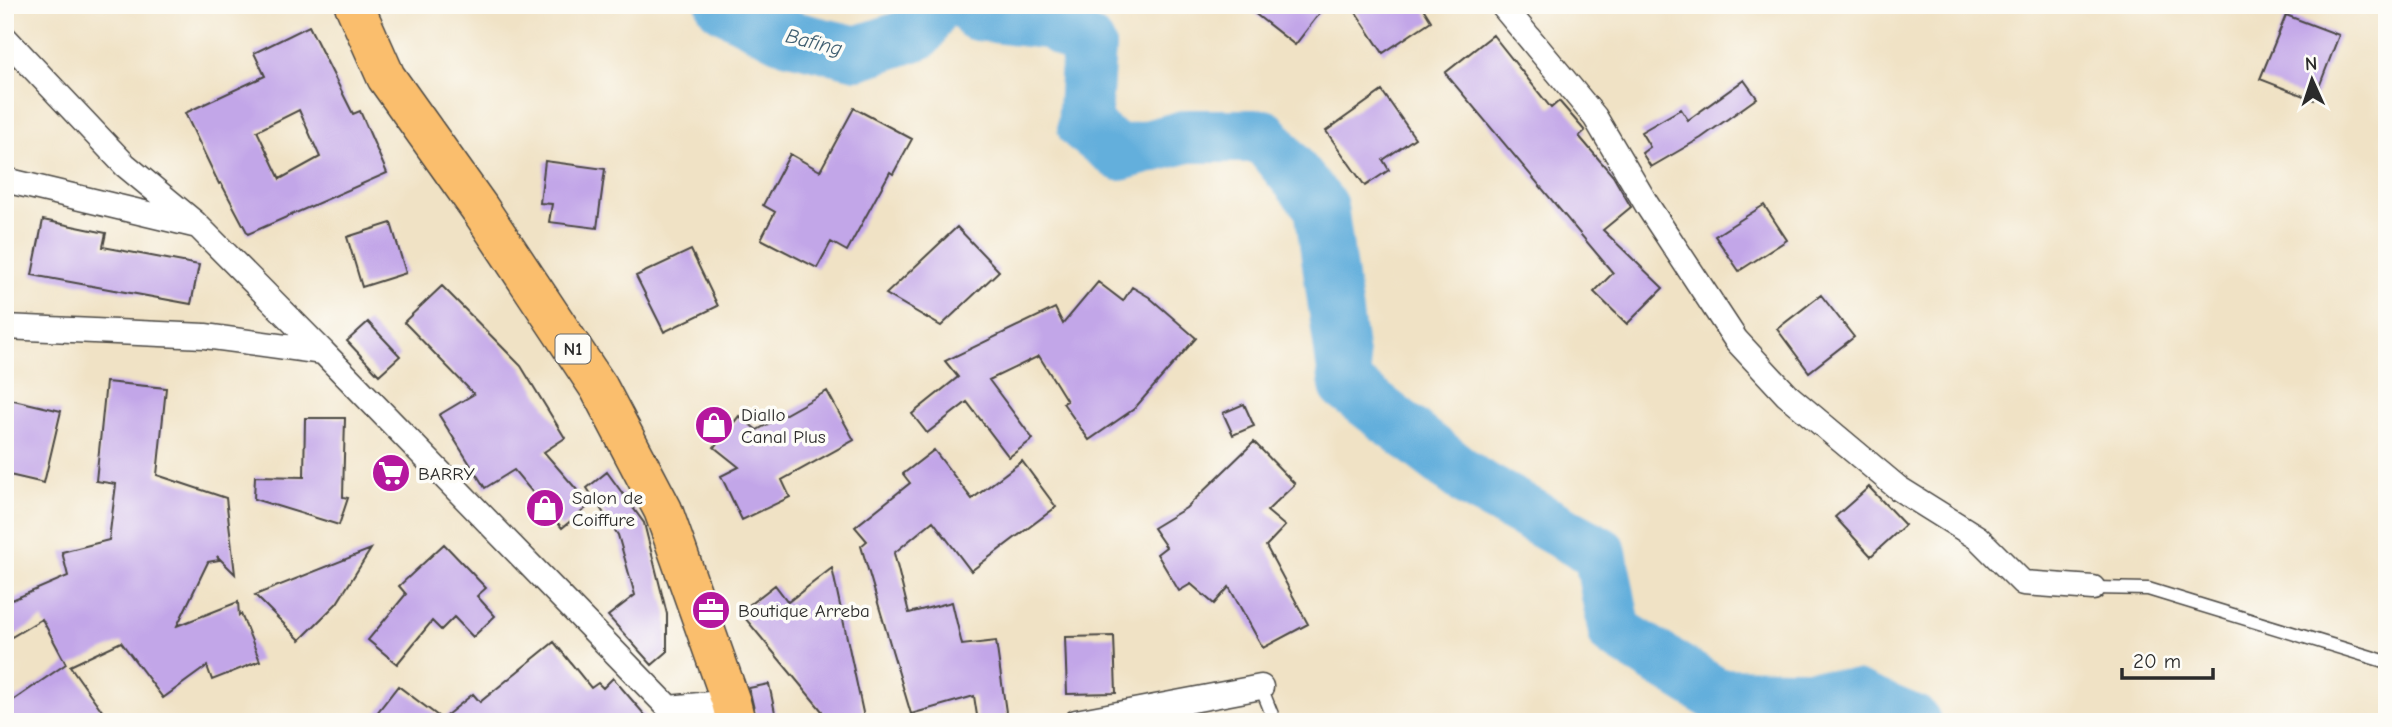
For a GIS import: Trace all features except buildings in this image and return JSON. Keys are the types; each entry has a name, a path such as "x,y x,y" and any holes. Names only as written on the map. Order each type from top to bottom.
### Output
{"highway":[{"name":"N1","path":"354,5 386,77 480,209 599,388 663,510 733,712"}],"street":[{"path":"1502,5 1595,117 1647,205 1736,340 1787,395 1898,488 1978,538 2023,583 2093,588"},
{"path":"5,38 125,165 198,226 323,352 669,708 733,712"},
{"path":"5,180 198,226"},
{"path":"5,327 205,336 323,352"},
{"path":"1076,722 1261,687"}],"lane":[{"path":"2093,588 2148,589 2387,662"},
{"path":"1261,687 1275,722"}],"waterway":[{"name":"Bafing","path":"723,5 781,35 857,53 918,33 934,5"},
{"path":"972,5 977,14 1052,23 1089,46 1084,126 1120,154 1188,136 1263,136 1321,207 1346,385 1473,483 1600,553 1615,632 1717,695 1854,697 1914,722"}],"place":[{"name":"Diallo Canal Plus","path":"714,425"},
{"name":"BARRY","path":"391,473"},
{"name":"Salon de Coiffure","path":"545,508"},
{"name":"Boutique Arreba","path":"711,610"}]}
